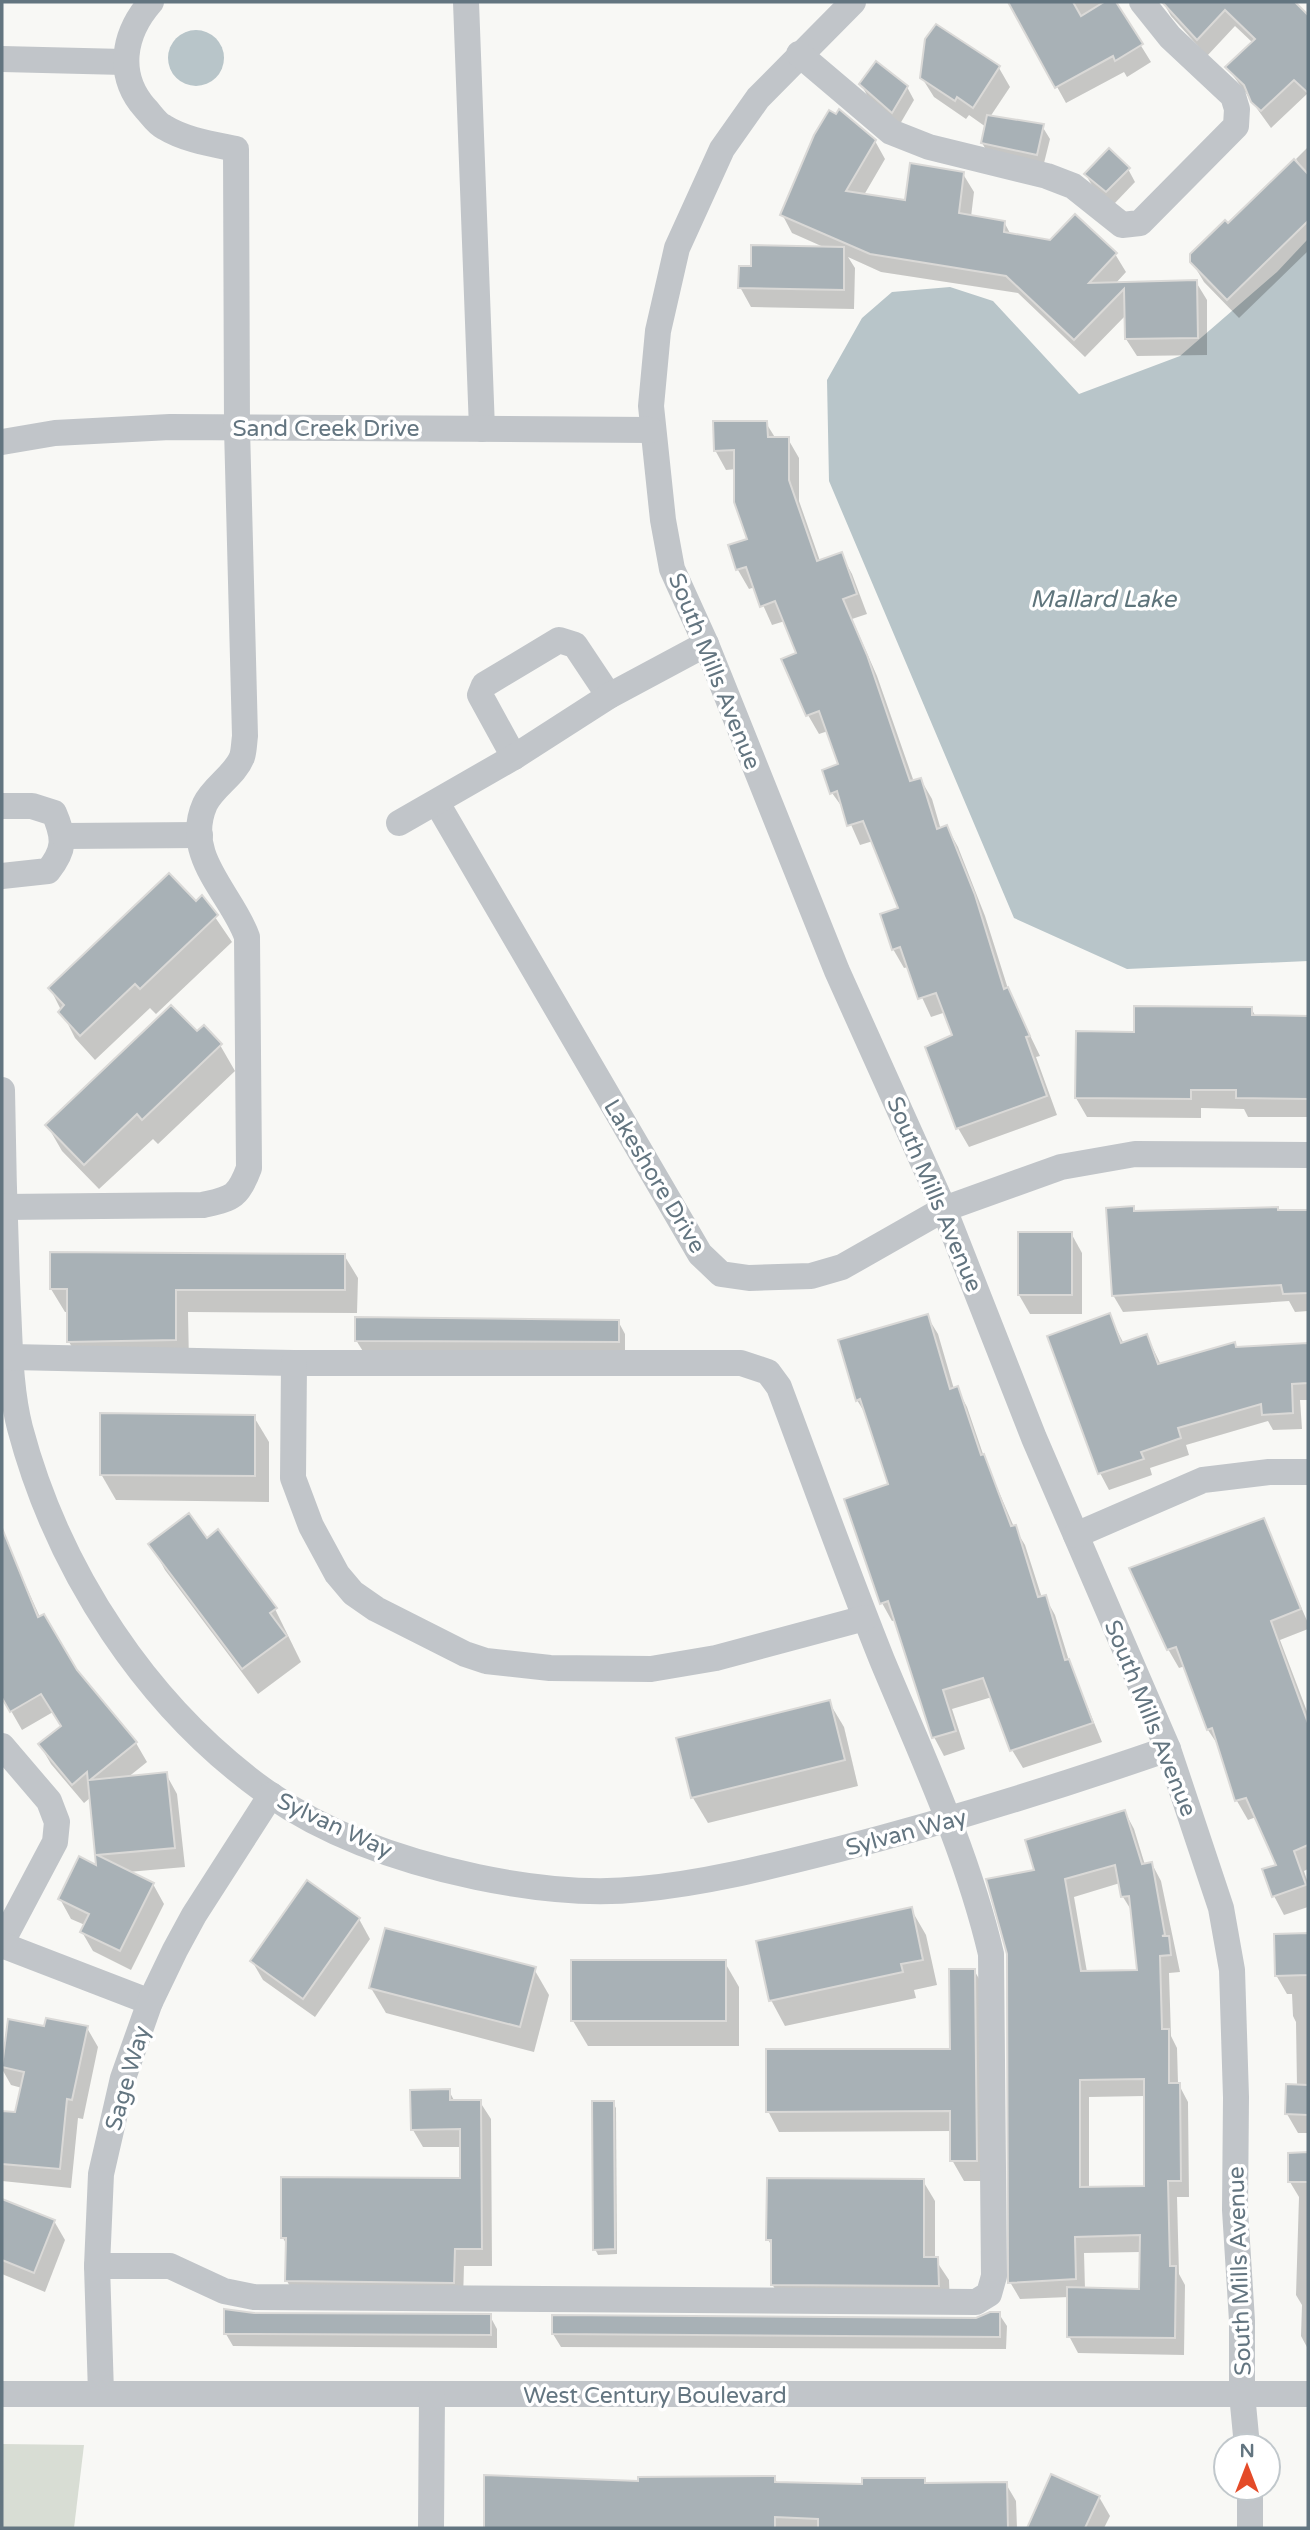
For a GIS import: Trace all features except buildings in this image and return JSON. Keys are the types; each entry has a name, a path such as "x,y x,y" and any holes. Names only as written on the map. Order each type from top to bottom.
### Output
{"street":[{"path":"3,1206 203,1205 231,1198 242,1188 249,1168 247,937 240,915 218,889 204,859 200,835 205,804 241,758 245,736 237,428 236,149 195,140 162,127 132,93 124,62 129,36 151,2"},
{"path":"466,2 482,429"},
{"name":"South Mills Avenue","path":"853,2 758,98 722,149 677,248 658,331 651,430 672,569 706,644 832,958 944,1209 1076,1535 1168,1749 1221,1908 1232,1970 1236,2097 1235,2210 1246,2432"},
{"path":"799,54 891,132 929,147 1047,176 1073,186 1122,225 1140,223 1236,126 1237,109 1233,96 1170,37 1142,2"},
{"path":"2,59 124,62"},
{"name":"Sand Creek Drive","path":"2,442 55,433 170,427 651,430"},
{"path":"514,757 480,695 484,685 559,640 575,645 609,696"},
{"path":"398,823 514,757 609,696 706,644"},
{"name":"Lakeshore Drive","path":"437,803 700,1254 721,1274 749,1278 811,1276 842,1267 944,1209 1061,1167 1135,1154 1308,1155"},
{"path":"2,806 32,806 54,813 64,836 62,855 48,871 2,876"},
{"path":"64,836 200,835"},
{"name":"Sylvan Way","path":"2,1090 11,1431 48,1512 97,1608 140,1672 213,1748 271,1795 341,1833 429,1867 515,1885 561,1889 638,1890 746,1873 948,1821 1025,1799 1168,1749"},
{"path":"11,1357 295,1363 741,1363 768,1372 779,1387 865,1618 948,1821 983,1921 990,1954 994,2276 989,2294 976,2302 254,2297 224,2291 170,2266 97,2266"},
{"path":"295,1363 293,1478 311,1526 337,1574 353,1593 376,1609 465,1654 486,1661 550,1668 651,1669 716,1658 865,1618"},
{"path":"1076,1535 1203,1480 1269,1472 1308,1472"},
{"path":"2,1746 49,1801 57,1822 55,1842 2,1944 150,2002"},
{"name":"Sage Way","path":"101,2393 97,2266 101,2174 123,2078 150,2002 194,1915 271,1795"},
{"name":"West Century Boulevard","path":"2,2394 1308,2395"},
{"path":"431,2528 432,2395"},
{"path":"1250,2502 1250,2528"}],"shaded area":[{"path":"2,2444 84,2445 74,2528 2,2528"}],"water":[{"path":"190,30 202,30 212,34 220,42 224,58 220,74 212,82 202,86 190,86 180,82 172,74 168,64 168,52 172,42 180,34"},
{"name":"Mallard Lake","path":"1308,239 1308,961 1127,969 1014,918 829,481 827,380 862,318 892,292 950,287 993,301 1079,394 1180,356 1277,272"}]}
